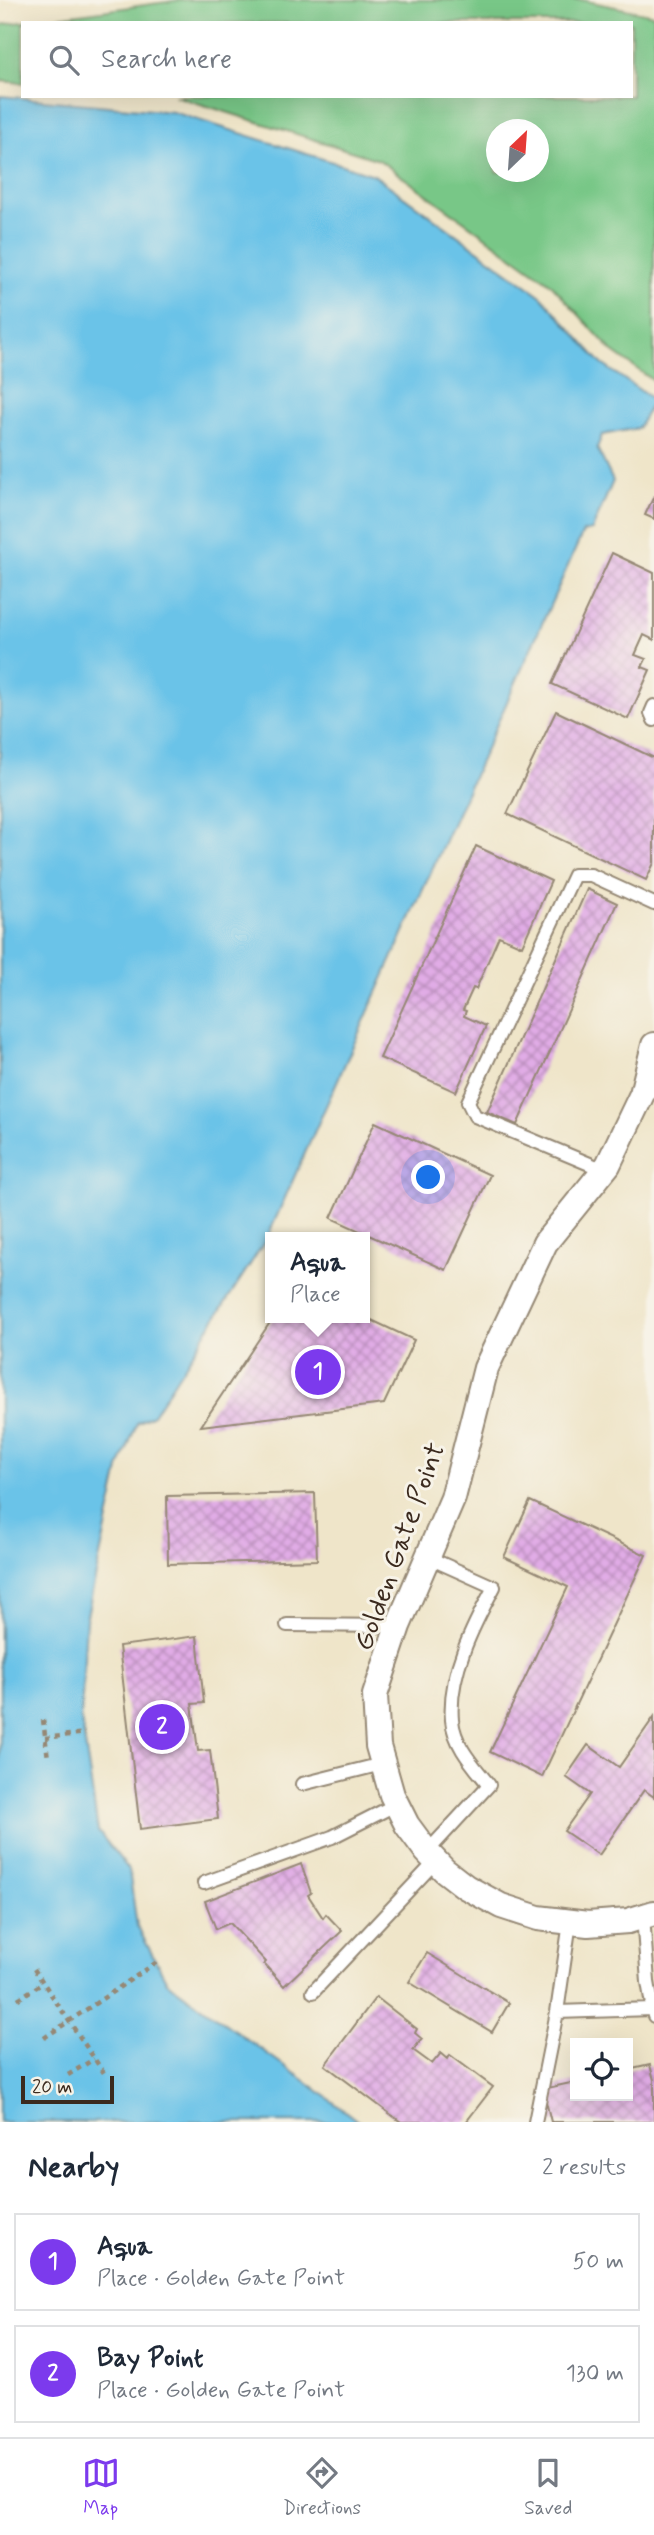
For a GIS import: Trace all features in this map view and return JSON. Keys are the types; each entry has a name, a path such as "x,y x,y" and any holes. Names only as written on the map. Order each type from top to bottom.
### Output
{"street":[{"name":"Golden Gate Point","path":"649,1915 628,1921 589,1924 538,1918 501,1906 466,1887 431,1857 407,1825 397,1804 378,1746 376,1695 398,1626 453,1498 486,1368 545,1243 604,1170 642,1094 654,1045"}],"lane":[{"path":"654,706 651,713 654,720"},
{"path":"604,1170 475,1116 468,1102 574,875 591,875 654,904"},
{"path":"313,1992 431,1857 489,1785 465,1755 452,1721 454,1689 464,1651 494,1587 427,1557"},
{"path":"287,1625 398,1626"},
{"path":"302,1784 382,1764"},
{"path":"204,1883 332,1837 397,1804"},
{"path":"557,2012 653,2013 649,1915"},
{"path":"536,2122 557,2012 570,1922"}],"path":[{"path":"43,1720 48,1758"},
{"path":"45,1738 85,1733"},
{"path":"44,2038 160,1960"},
{"path":"34,1969 103,2073"},
{"path":"18,1999 43,1983"},
{"path":"68,2075 94,2059"}],"green space":[{"path":"181,0 582,0 654,15 654,381 612,351 550,283 379,160 181,98 633,98 633,21 29,21"},
{"path":"21,22 21,83 0,81 0,25"}],"water":[{"path":"0,96 173,112 374,175 541,296 602,364 654,400 638,428 602,435 597,448 613,481 592,530 583,532 270,1232 265,1232 265,1241 153,1415 137,1423 119,1469 86,1620 81,1717 98,1831 129,1870 137,1926 167,1982 359,2122 0,2122"}],"building":[{"path":"654,496 654,519 645,515"},
{"path":"612,553 654,573 654,640 644,635 635,655 646,659 642,667 650,670 628,719 552,684"},
{"path":"556,711 654,758 654,863 646,880 507,814"},
{"path":"476,846 551,881 522,946 499,936 476,989 473,988 463,1010 466,1011 464,1016 486,1026 456,1092 380,1058"},
{"path":"587,889 617,903 517,1125 487,1112"},
{"path":"375,1122 490,1175 446,1270 370,1236 370,1232 362,1232 331,1218"},
{"path":"370,1319 414,1340 384,1404 201,1426 270,1323 370,1323"},
{"path":"315,1493 317,1560 168,1564 167,1496"},
{"path":"530,1501 646,1555 542,1777 490,1752 568,1587 504,1557"},
{"path":"197,1636 204,1703 192,1704 198,1751 210,1750 218,1819 140,1829 119,1646"},
{"path":"654,1717 654,1797 644,1790 599,1855 564,1831 590,1794 566,1777 588,1745 619,1767"},
{"path":"301,1864 311,1893 308,1895 323,1918 326,1914 342,1931 284,1986 230,1923 216,1929 205,1901"},
{"path":"427,1953 509,2003 492,2032 409,1982"},
{"path":"376,1997 417,2029 415,2033 422,2039 413,2050 432,2064 441,2053 448,2059 450,2055 493,2087 466,2122 401,2122 325,2065"},
{"path":"650,2065 654,2080 654,2122 551,2122 543,2089 570,2083 570,2101 633,2101 633,2069"}],"place":[{"name":"Aqua","path":"318,1372"},
{"name":"Bay Point","path":"162,1727"}]}
